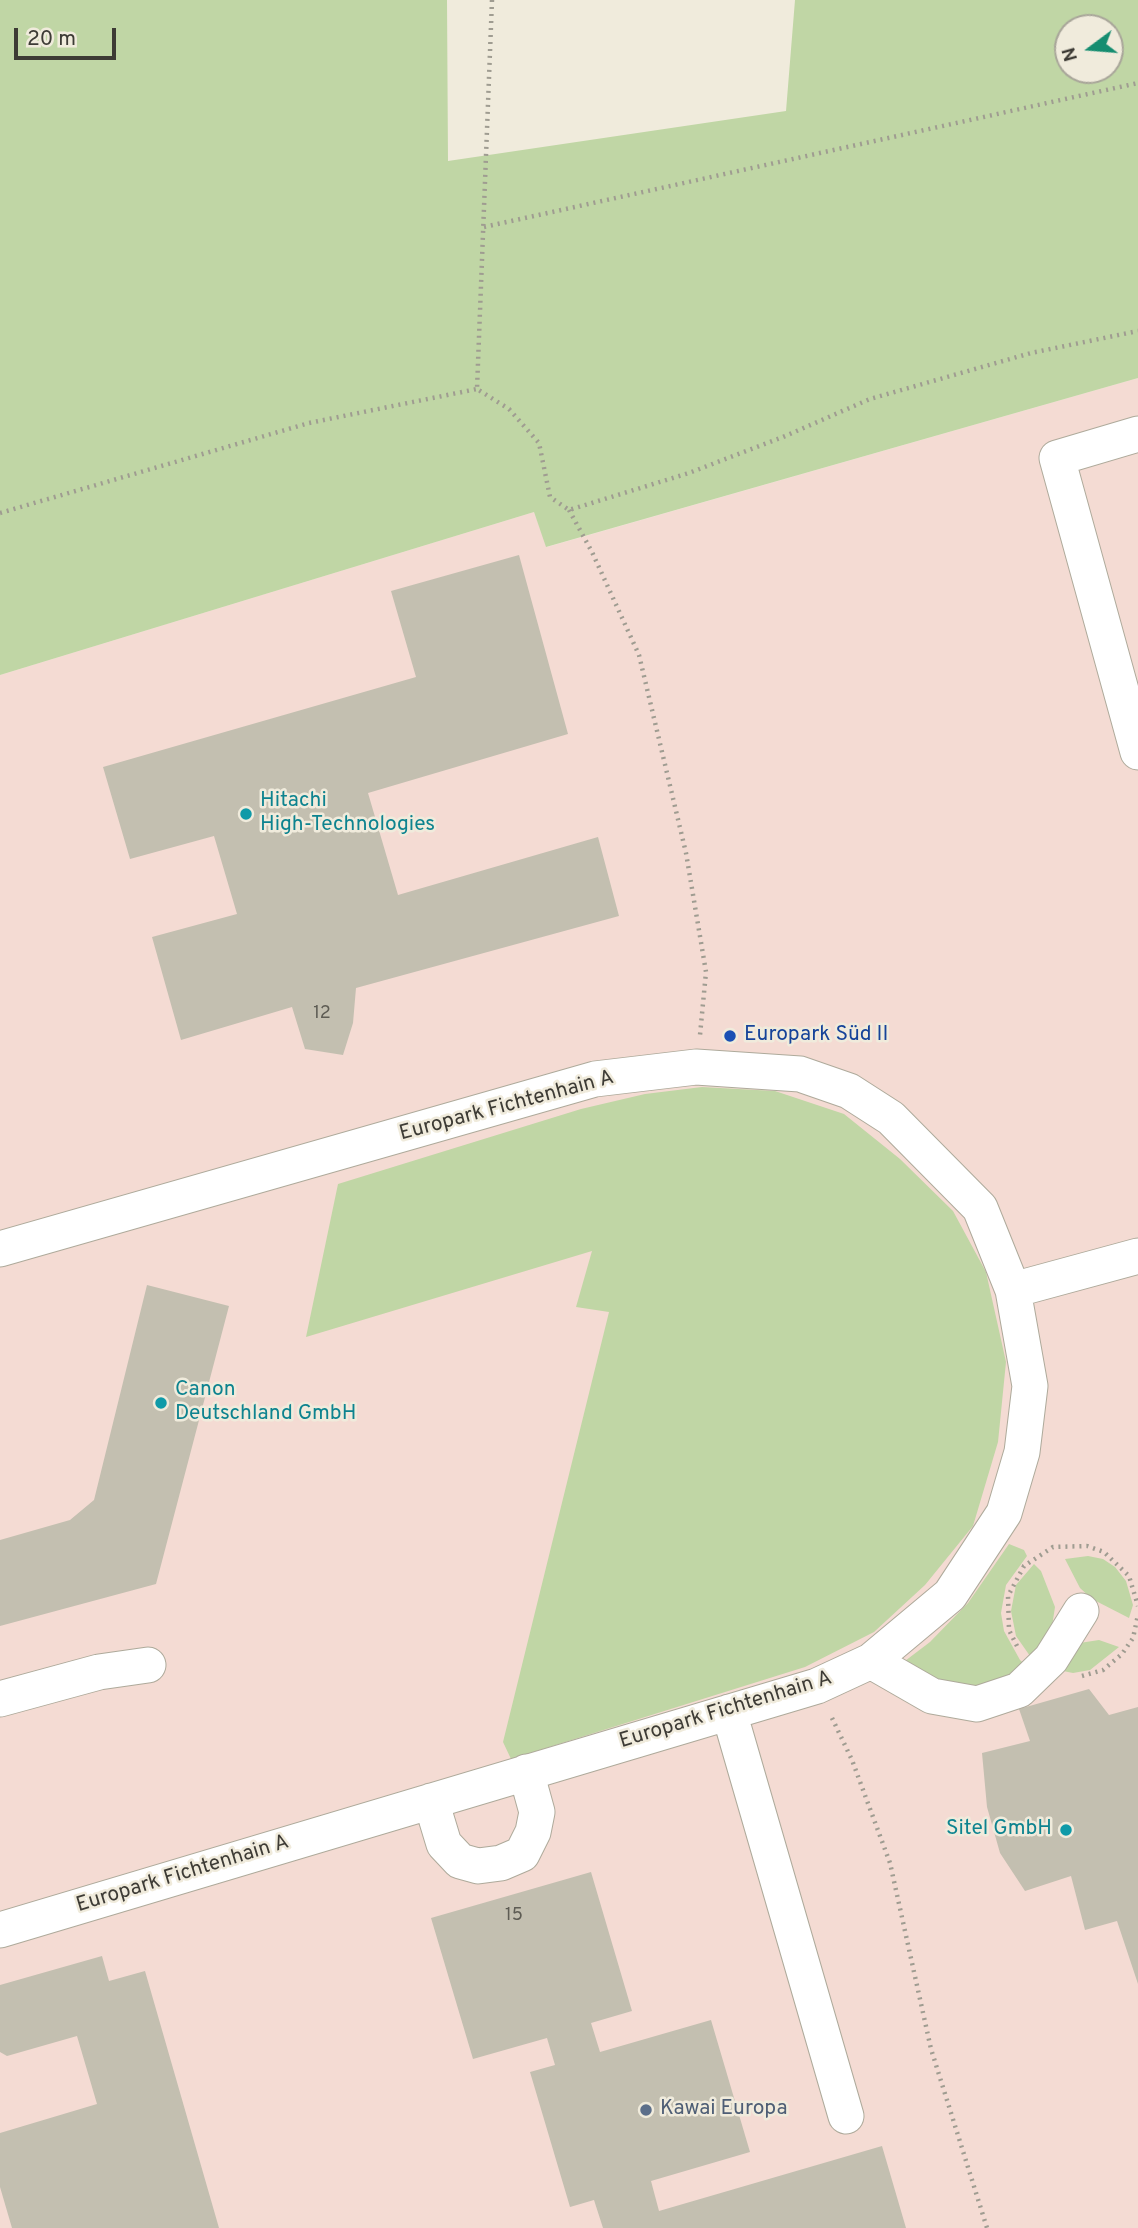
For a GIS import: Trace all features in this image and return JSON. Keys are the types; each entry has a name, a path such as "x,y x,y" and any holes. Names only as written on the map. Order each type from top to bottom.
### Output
{"street":[{"path":"1138,433 1057,458 1138,752"},
{"name":"Europark Fichtenhain A","path":"0,1249 594,1079 696,1067 800,1074 849,1091 891,1118 980,1208 1013,1290 1030,1386 1022,1452 1004,1513 950,1595 871,1661 817,1686 0,1930"},
{"path":"1013,1290 1138,1256"},
{"path":"871,1661 932,1696 977,1704 1019,1690 1051,1658 1081,1611"},
{"path":"0,1699 99,1672 148,1665"},
{"path":"729,1712 846,2116"},
{"path":"431,1801 444,1844 460,1861 478,1866 501,1863 522,1854 533,1832 537,1812 526,1772"}],"path":[{"path":"477,389 492,0"},
{"path":"484,227 1138,83"},
{"path":"569,510 689,473 783,438 870,399 1031,353 1138,331"},
{"path":"0,513 309,423 477,389 509,409 539,443 550,496 569,510 592,552 639,655 686,853 706,972 696,1067"},
{"path":"1078,1677 1102,1670 1122,1654 1133,1638 1138,1615"},
{"path":"817,1686 852,1760 890,1863 931,2049 987,2228"}],"shaded area":[{"path":"1138,378 1138,2228 0,2228 0,675 534,512 547,547"}],"green space":[{"path":"0,0 447,0 448,161 786,111 795,0 1138,0 1138,378 546,547 534,512 0,675"},
{"path":"702,1087 775,1091 844,1114 900,1159 953,1211 986,1272 1006,1362 998,1442 973,1526 925,1585 874,1632 805,1667 511,1759 503,1742 609,1312 576,1307 592,1251 306,1337 338,1184 581,1109 645,1094"},
{"path":"1009,1544 1024,1550 1027,1556 1006,1585 1001,1613 1004,1631 1020,1660 1029,1668 1010,1681 958,1690 901,1664 930,1642 968,1603"},
{"path":"1088,1556 1103,1559 1115,1567 1126,1581 1133,1605 1129,1618 1092,1599 1080,1588 1065,1559"},
{"path":"1034,1564 1041,1571 1055,1607 1051,1633 1030,1656 1016,1636 1011,1611 1016,1585"},
{"path":"1099,1640 1119,1647 1090,1670 1073,1673 1058,1670 1073,1644"}],"building":[{"name":"Hitachi High-Technologies","path":"519,555 568,734 368,793 398,895 598,837 619,916 356,988 353,1023 343,1055 305,1049 292,1007 181,1040 152,937 237,914 214,836 130,859 103,767 416,677 391,591"},
{"name":"Canon Deutschland GmbH","path":"147,1285 229,1306 156,1584 0,1626 0,1540 70,1520 94,1500"},
{"name":"Sitel GmbH","path":"1089,1689 1109,1715 1138,1707 1138,1984 1117,1921 1085,1930 1071,1876 1025,1891 1000,1853 987,1807 982,1753 1030,1741 1019,1709"},
{"path":"591,1872 632,2011 591,2023 600,2052 711,2020 750,2152 651,2181 659,2211 882,2146 906,2228 603,2228 594,2200 570,2207 530,2072 555,2065 547,2038 473,2059 431,1918"},
{"path":"102,1956 109,1981 145,1971 219,2228 12,2228 0,2187 0,2133 97,2104 77,2036 7,2056 0,2052 0,1985"}],"place":[{"name":"Hitachi High-Technologies","path":"246,814"},
{"name":"Europark Süd II","path":"730,1036"},
{"name":"Canon Deutschland GmbH","path":"161,1403"},
{"name":"Sitel GmbH","path":"1066,1830"},
{"name":"Kawai Europa","path":"646,2110"}]}
